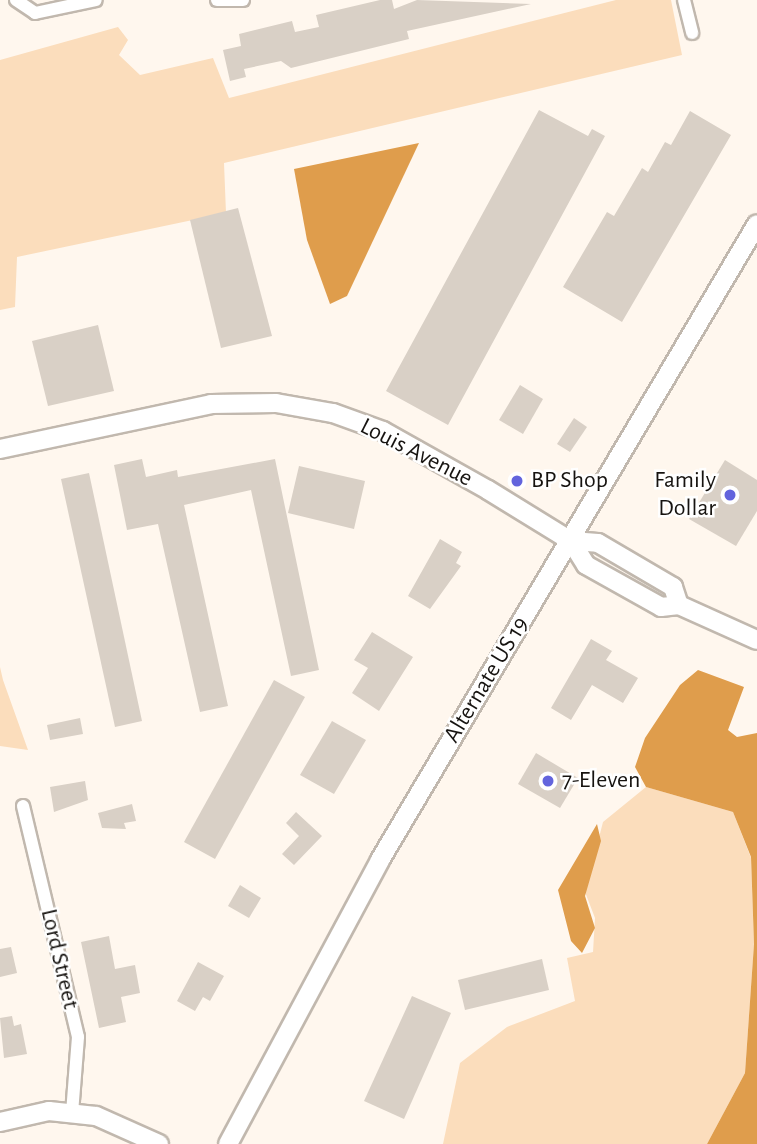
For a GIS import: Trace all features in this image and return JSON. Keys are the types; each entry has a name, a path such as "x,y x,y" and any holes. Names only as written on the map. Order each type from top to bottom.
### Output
{"street":[{"path":"17,1 35,13 96,0"},
{"path":"217,0 243,0"},
{"path":"684,0 692,33"},
{"name":"Alternate US 19","path":"229,1144 380,860 757,224"},
{"name":"Louis Avenue","path":"0,449 211,404 276,403 383,431 571,541"},
{"path":"571,541 586,565 661,607 679,605 757,640"},
{"path":"571,541 598,542 673,587 679,605"},
{"name":"Lord Street","path":"23,806 78,1037 72,1113"},
{"path":"0,1122 72,1113 96,1115 159,1144"}],"shaded area":[{"path":"616,0 671,0 682,55 224,163 226,213 17,257 15,307 0,310 0,60 118,27 128,40 119,55 140,75 213,58 229,98"},
{"path":"419,143 347,296 330,304 307,240 294,169"},
{"path":"0,667 3,680 28,750 0,746"},
{"path":"698,670 744,687 728,730 737,737 757,733 757,1144 707,1144 745,1073 754,944 751,857 733,812 646,787 635,767 645,738 680,685"},
{"path":"646,787 733,812 751,858 754,944 745,1073 707,1144 443,1144 460,1063 507,1027 575,1001 567,958 593,952 595,918 585,892 603,822"},
{"path":"597,824 601,841 585,896 595,928 582,953 571,941 558,890"}],"building":[{"path":"380,0 392,0 394,9 417,0 531,4 407,31 409,39 291,68 281,61 244,69 246,77 230,81 223,50 241,46 239,34 292,21 295,32 319,27 316,15"},
{"path":"539,110 588,136 592,129 605,136 448,425 386,391"},
{"path":"690,111 731,135 622,322 563,287 607,212 614,216 642,168 648,172 665,142 671,145"},
{"path":"238,208 272,336 221,348 190,220"},
{"path":"98,325 114,391 48,406 32,341"},
{"path":"520,385 543,399 523,434 499,420"},
{"path":"574,418 587,427 570,452 557,444"},
{"path":"142,459 146,477 177,470 178,477 275,459 319,670 291,676 251,490 184,505 228,706 200,712 158,524 127,530 114,465"},
{"name":"Family Dollar","path":"725,460 757,480 757,511 736,546 689,519"},
{"path":"299,466 365,481 354,529 288,513"},
{"path":"89,473 142,721 115,727 61,479"},
{"path":"440,539 462,552 456,563 461,566 430,609 408,596"},
{"path":"372,632 413,657 379,711 352,693 368,668 354,660"},
{"name":"7-Eleven","path":"591,639 612,651 606,660 638,678 623,703 592,685 571,720 551,708"},
{"path":"274,680 305,697 215,859 184,842"},
{"path":"80,718 83,734 50,740 47,725"},
{"path":"332,721 366,740 334,794 300,775"},
{"name":"7-Eleven","path":"536,753 578,778 560,808 518,784"},
{"path":"85,781 88,800 54,812 50,787"},
{"path":"132,804 136,821 124,823 126,829 102,828 98,813"},
{"path":"296,812 322,836 294,865 282,854 299,836 286,823"},
{"path":"240,885 261,898 249,918 228,906"},
{"path":"109,936 115,969 135,965 140,993 121,997 126,1022 99,1028 81,942"},
{"path":"11,947 17,973 0,977 0,949"},
{"path":"542,959 549,990 465,1010 458,980"},
{"path":"198,962 224,976 210,1001 203,997 195,1011 177,1001"},
{"path":"412,996 451,1013 404,1119 364,1101"},
{"path":"12,1016 14,1026 21,1024 27,1054 4,1058 0,1018"}],"place":[{"name":"BP Shop","path":"517,481"},
{"name":"Family Dollar","path":"730,495"},
{"name":"7-Eleven","path":"548,781"}]}
